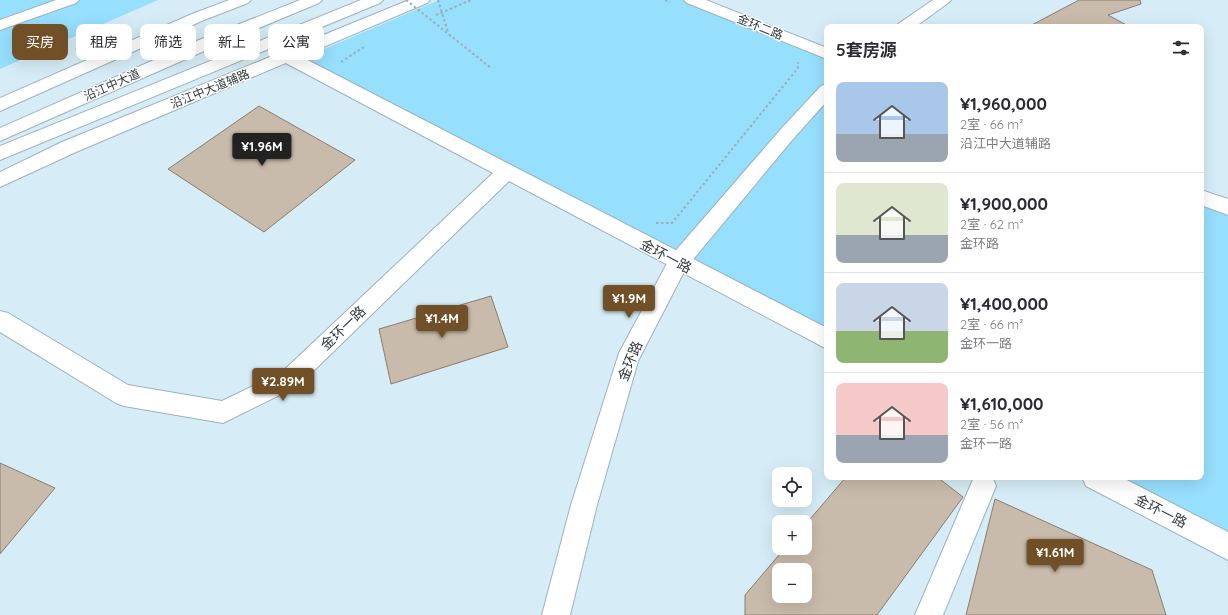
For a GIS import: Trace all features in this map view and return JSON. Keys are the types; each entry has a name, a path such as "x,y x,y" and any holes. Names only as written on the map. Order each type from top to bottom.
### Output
{"main road":[{"path":"0,25 71,0"},
{"path":"0,94 199,0"},
{"name":"沿江中大道","path":"0,105 198,17 243,0"},
{"name":"沿江中大道","path":"0,135 205,44 314,0"},
{"path":"0,153 375,0"},
{"name":"沿江中大道辅路","path":"324,42 422,0"},
{"name":"金环二路","path":"692,0 824,53"},
{"path":"908,24 943,0"},
{"name":"沿江中大道辅路","path":"0,180 69,147 281,60"},
{"name":"金环一路","path":"294,60 824,337"},
{"name":"金环路","path":"561,614 584,505 627,360 678,262 787,134 824,93"},
{"name":"金环一路","path":"0,320 124,395 222,412 290,379 506,172"},
{"path":"1204,198 1228,207"},
{"name":"金环一路","path":"1100,480 1228,546"},
{"path":"928,615 983,486"}],"path":[{"path":"406,0 492,68"},
{"path":"438,0 448,32"},
{"path":"428,19 470,0"},
{"path":"339,67 341,62 350,55 371,44"},
{"path":"650,223 672,223 798,68"}],"shaded area":[{"path":"0,0 158,0 103,24 76,24 76,36 68,39 68,24 12,24 12,60 21,60 0,69"},
{"path":"439,0 683,0 824,55 824,327 303,60 324,60 324,49"},
{"path":"1204,204 1228,213 1228,532 1125,480 1204,480"}],"building":[{"path":"1079,0 1140,0 1141,4 1108,15 1124,24 1034,24"},
{"path":"259,106 355,160 264,232 168,169"},
{"path":"491,296 508,347 391,384 379,329"},
{"path":"0,463 55,488 0,554"},
{"path":"843,480 941,480 963,497 877,615 745,615 745,595 772,563 772,603 812,603 812,563 772,563 779,555 812,555 812,517"},
{"path":"995,499 1152,570 1166,615 966,615"}]}
